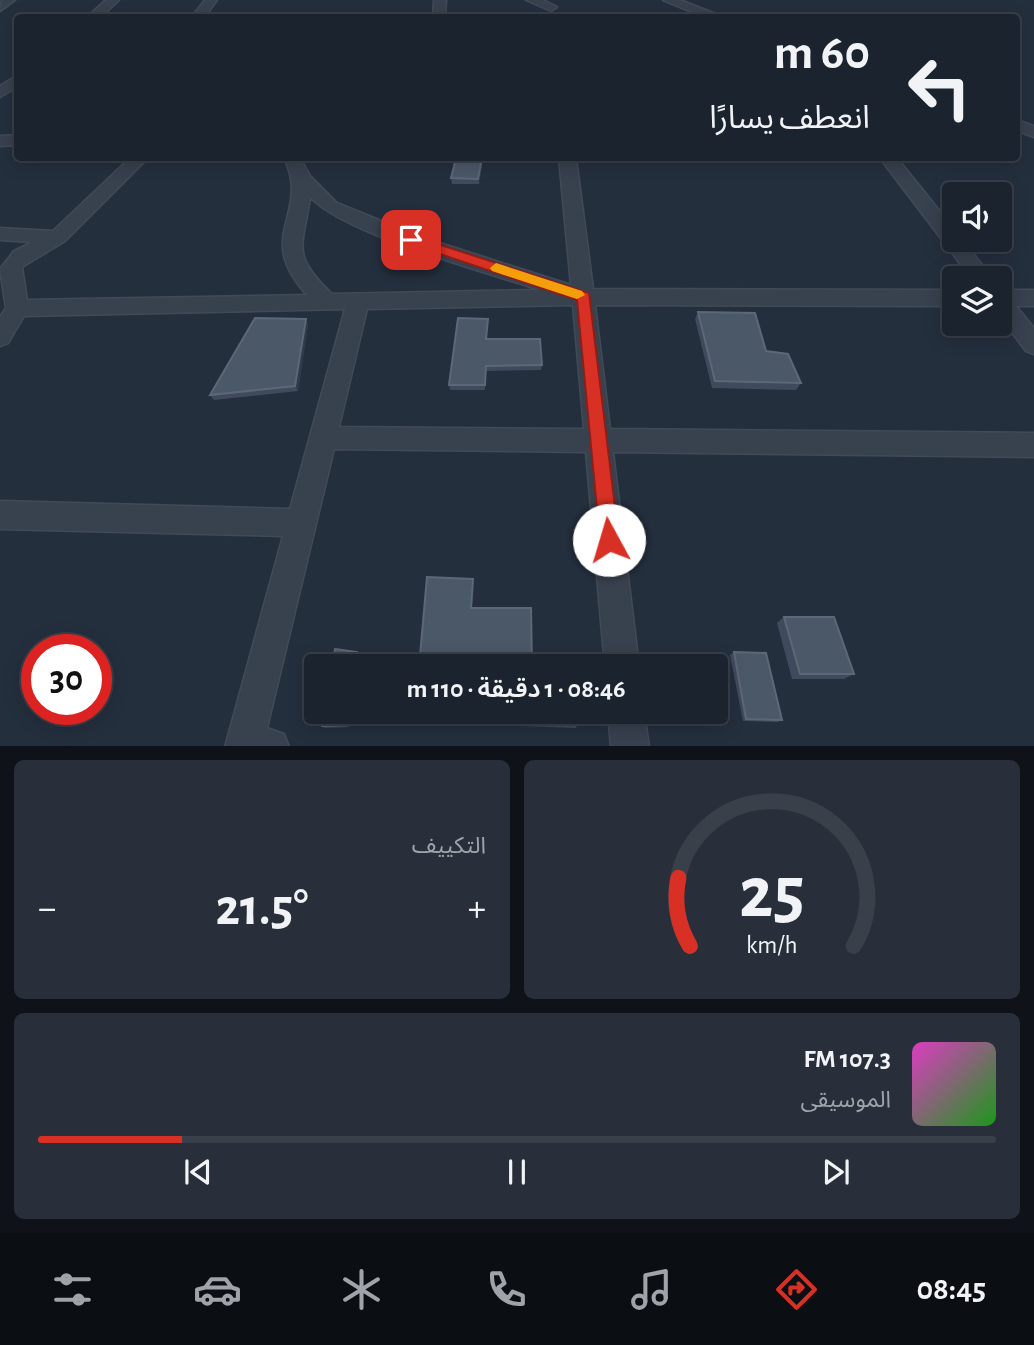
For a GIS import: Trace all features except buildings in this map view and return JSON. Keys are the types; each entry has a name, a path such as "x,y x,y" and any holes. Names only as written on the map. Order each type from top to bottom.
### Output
{"street":[{"path":"0,8 9,0"},
{"path":"97,14 113,0"},
{"path":"200,14 211,0"},
{"path":"532,0 552,8"},
{"path":"669,0 709,14"},
{"path":"0,95 12,85"},
{"path":"0,337 17,307 10,270 20,256 58,237 136,161"},
{"path":"568,161 621,654"},
{"path":"890,161 973,266"},
{"path":"296,167 330,207 411,240 584,297"},
{"path":"296,167 303,204 291,246 300,275 327,302"},
{"path":"0,234 58,237"},
{"path":"17,307 584,297 942,298"},
{"path":"1012,299 1034,299"},
{"path":"253,746 301,523 358,302"},
{"path":"1012,316 1034,345"},
{"path":"322,438 1034,445"},
{"path":"0,515 301,523"},
{"path":"627,724 630,746"}],"slow traffic":[{"path":"496,268 577,295"}],"route":[{"path":"411,240 584,297 609,540"}]}
